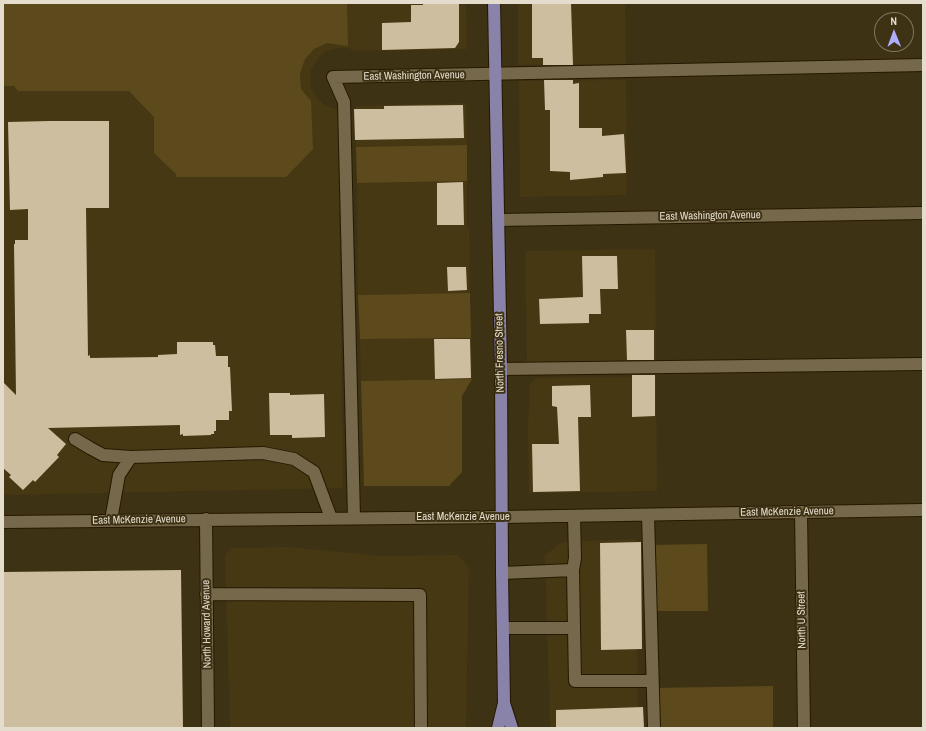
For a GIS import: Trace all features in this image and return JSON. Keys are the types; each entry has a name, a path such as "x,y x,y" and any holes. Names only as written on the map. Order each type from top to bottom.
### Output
{"main road":[{"name":"North Fresno Street","path":"494,3 501,369 501,517 504,703 498,728"},
{"name":"North Fresno Street","path":"504,703 512,728"}],"street":[{"name":"East Washington Avenue","path":"354,518 344,102 333,77 923,65"},
{"name":"East Washington Avenue","path":"498,220 923,213"},
{"path":"501,369 923,364"},
{"path":"75,439 103,455 130,457 263,453 294,459 314,472 331,518"},
{"path":"111,520 119,475 130,457"},
{"name":"East McKenzie Avenue","path":"3,522 501,517 923,510"},
{"name":"North U Street","path":"801,512 804,728"},
{"path":"648,515 654,728"},
{"path":"574,516 575,558 573,570 575,681 652,681"},
{"name":"North Howard Avenue","path":"206,519 208,728"},
{"path":"502,572 573,570"},
{"path":"206,594 420,595 422,728"},
{"path":"503,628 574,628"}],"shaded area":[{"path":"3,3 466,3 467,49 356,51 347,48 336,48 324,52 311,69 311,88 317,98 326,106 338,109 343,488 3,495"},
{"path":"3,3 347,3 348,46 327,43 314,49 305,59 300,73 301,89 311,101 313,149 286,177 176,177 176,174 154,153 154,117 129,91 18,91 14,86 3,86"},
{"path":"518,3 625,3 626,64 518,65"},
{"path":"626,80 627,195 520,197 519,81"},
{"path":"466,103 467,145 356,147 356,106"},
{"path":"467,145 467,181 357,183 356,147"},
{"path":"467,181 467,229 469,229 470,293 358,295 357,183"},
{"path":"655,249 656,363 527,364 525,251"},
{"path":"470,293 471,338 360,339 358,295"},
{"path":"471,338 472,379 361,381 360,339"},
{"path":"656,377 657,491 529,493 528,424 530,384 537,378"},
{"path":"472,379 462,396 462,472 449,486 364,486 361,381"},
{"path":"636,539 638,728 550,728 545,555 562,542"},
{"path":"707,544 708,611 650,611 649,545"},
{"path":"288,547 379,556 458,555 469,568 466,728 230,728 225,555 232,548"},
{"path":"773,686 773,728 651,728 651,688"}],"building":[{"path":"423,3 459,3 459,42 455,48 382,50 382,23 411,22 411,5 423,5"},
{"path":"532,3 571,3 573,65 543,65 543,58 532,58"},
{"path":"544,80 573,80 573,84 579,83 579,128 602,128 602,136 624,134 626,173 603,174 603,177 570,180 570,172 550,171 550,110 545,110"},
{"path":"463,105 464,138 355,140 354,109 384,109 384,106"},
{"path":"109,121 109,208 86,208 88,356 90,355 90,358 158,357 158,355 177,354 177,342 213,342 213,345 215,345 216,356 228,356 232,411 229,411 229,420 216,420 216,431 214,431 214,434 211,435 183,436 183,434 180,435 180,425 48,428 66,444 57,455 59,457 35,482 33,480 23,490 9,477 11,475 3,468 3,382 16,395 14,244 15,240 28,240 28,209 10,210 8,122"},
{"path":"463,182 464,225 437,225 437,183"},
{"path":"582,256 617,256 618,289 600,289 601,314 589,314 589,323 540,324 539,299 583,297"},
{"path":"447,267 466,267 467,290 448,291"},
{"path":"626,330 654,330 654,360 627,360"},
{"path":"434,339 470,339 471,378 435,379"},
{"path":"632,375 655,375 655,416 632,417"},
{"path":"590,385 591,417 578,417 580,491 533,492 532,444 559,444 557,407 552,406 552,386"},
{"path":"269,393 290,393 290,395 324,394 325,437 292,438 292,435 270,435"},
{"path":"641,542 642,649 601,650 600,543"},
{"path":"181,570 183,728 3,728 3,572"},
{"path":"643,707 644,728 556,728 556,710"}]}
